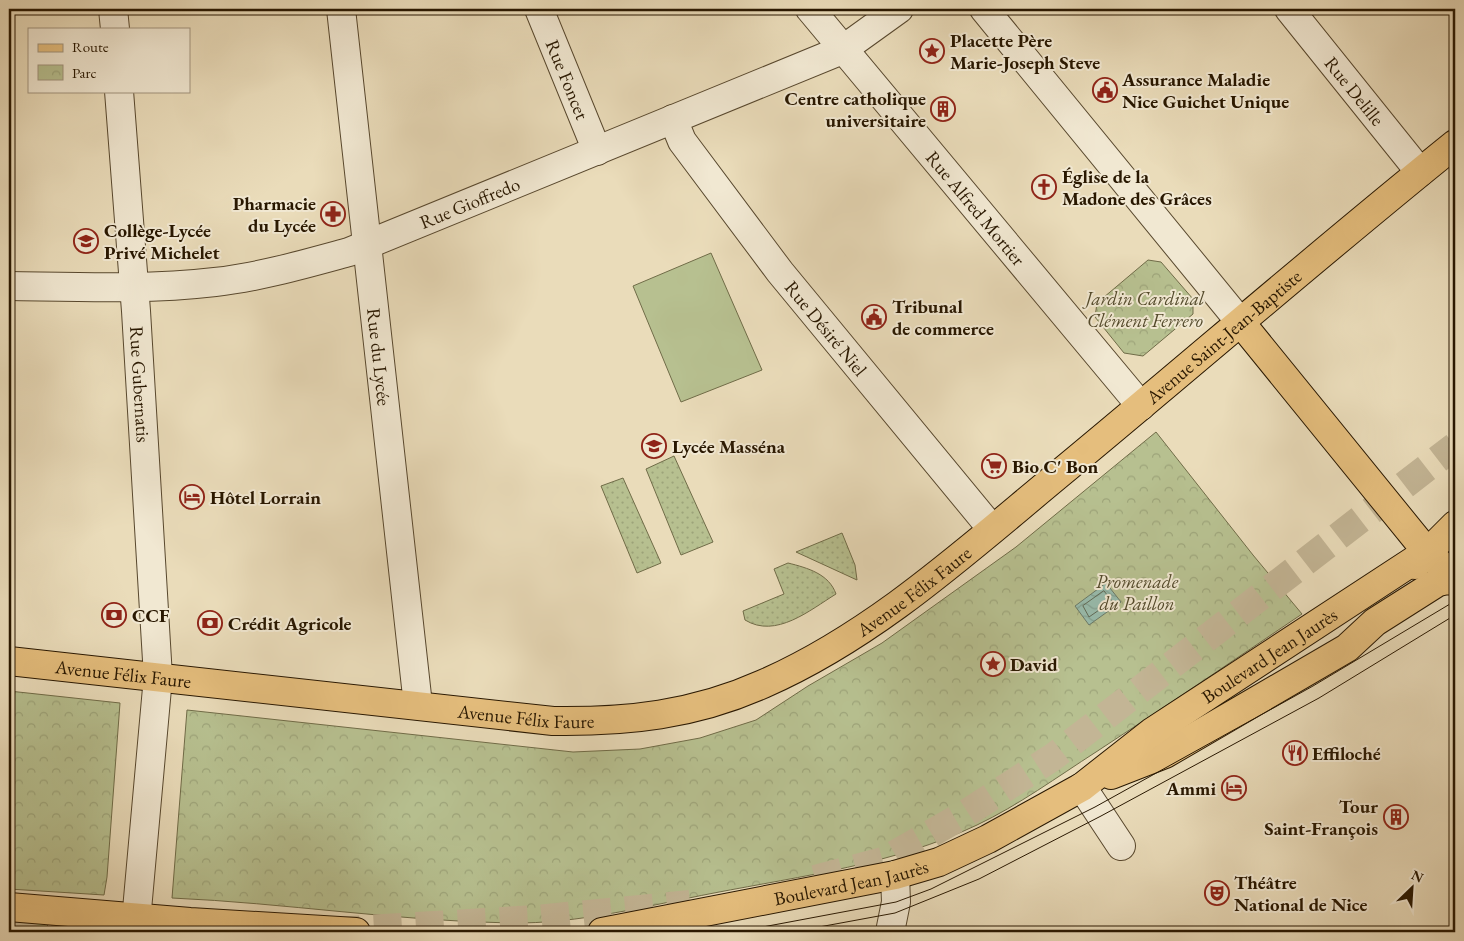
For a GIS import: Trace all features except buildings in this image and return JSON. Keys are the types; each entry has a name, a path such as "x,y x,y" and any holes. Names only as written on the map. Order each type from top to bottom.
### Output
{"main road":[{"name":"Avenue Saint-Jean-Baptiste","path":"992,529 1455,144"},
{"path":"1241,323 1427,552"},
{"path":"1166,737 1317,643 1382,599 1455,525"},
{"name":"Avenue Félix Faure","path":"9,661 553,721 607,722 650,717 704,706 764,684 834,646 888,612 992,529"},
{"name":"Boulevard Jean Jaurès","path":"1082,787 1152,732 1427,552 1455,580"},
{"name":"Boulevard Jean Jaurès","path":"602,932 895,875 939,862 988,839 1082,787 1166,754 1347,648 1375,622 1438,582 1455,580"},
{"path":"1317,643 1375,622"},
{"path":"9,907 135,925 356,932"}],"street":[{"path":"113,9 114,28"},
{"name":"Rue du Lycée","path":"341,9 418,705"},
{"name":"Rue Foncet","path":"539,9 597,151"},
{"name":"Rue Alfred Mortier","path":"810,9 842,50 1141,406"},
{"name":"Rue Gioffredo","path":"9,286 134,286 215,282 296,267 367,245 842,50 899,9"},
{"path":"984,9 1241,323"},
{"name":"Rue Delille","path":"1289,9 1420,172"},
{"name":"Rue Gubernatis","path":"119,92 134,286 158,677 135,925"},
{"name":"Rue Désiré Niel","path":"673,119 682,141 780,272 992,529"},
{"path":"1082,787 1121,846"},
{"path":"890,932 896,902 895,875"}],"green space":[{"path":"711,253 762,370 681,402 633,286"},
{"name":"Jardin Cardinal Clément Ferrero","path":"1148,260 1161,262 1193,299 1193,314 1143,356 1124,353 1095,317 1097,303"},
{"name":"Promenade du Paillon","path":"1156,432 1302,614 1038,790 1008,809 977,825 914,850 848,867 612,913 561,921 536,923 468,922 172,898 187,710 573,752 640,749 700,738 756,720 808,686 882,643 1016,547"},
{"path":"674,456 713,542 681,555 646,469"},
{"path":"623,478 661,563 637,573 601,486"},
{"path":"842,533 855,565 857,580 796,552"},
{"path":"788,563 817,573 828,581 836,594 804,614 781,624 757,625 745,620 743,611 784,594 774,569"},
{"path":"9,691 120,703 104,895 9,889"},
{"path":"9,918 48,920 47,932 9,932"},
{"path":"68,922 112,924 112,932 67,932"}],"water":[{"path":"1106,583 1121,602 1089,625 1075,606"}],"tunnel":[{"path":"815,879 883,861 965,814 1053,757 1455,446"},
{"path":"332,931 536,919 690,904"},
{"path":"9,927 144,932"}],"tram line":[{"path":"736,932 896,902 931,889 1095,807 1313,686 1455,601"},
{"path":"792,932 895,913 979,879 1101,816 1319,698 1455,615"}],"place":[{"name":"Placette Père Marie-Joseph Steve","path":"932,51"},
{"name":"Assurance Maladie Nice Guichet Unique","path":"1105,90"},
{"name":"Centre catholique universitaire","path":"943,109"},
{"name":"Église de la Madone des Grâces","path":"1044,187"},
{"name":"Pharmacie du Lycée","path":"333,214"},
{"name":"Collège-Lycée Privé Michelet","path":"86,241"},
{"name":"Tribunal de commerce","path":"874,317"},
{"name":"Lycée Masséna","path":"654,446"},
{"name":"Bio C' Bon","path":"994,466"},
{"name":"Hôtel Lorrain","path":"192,497"},
{"name":"CCF","path":"114,615"},
{"name":"Crédit Agricole","path":"210,623"},
{"name":"David","path":"993,664"},
{"name":"Effiloché","path":"1295,753"},
{"name":"Ammi","path":"1234,788"},
{"name":"Tour Saint-François","path":"1396,817"},
{"name":"Théâtre National de Nice","path":"1217,893"}]}
